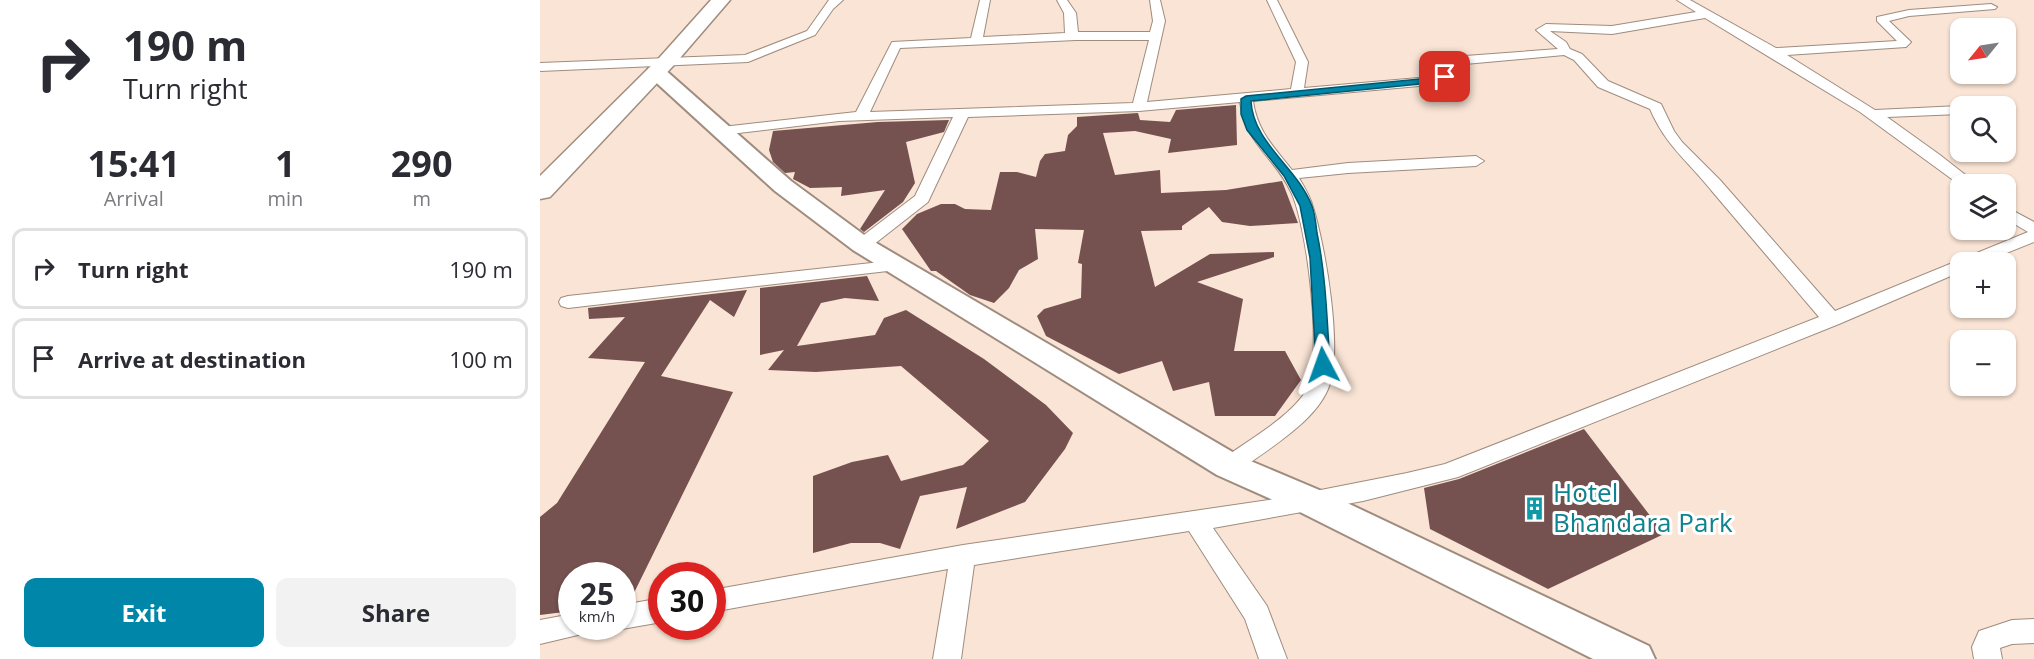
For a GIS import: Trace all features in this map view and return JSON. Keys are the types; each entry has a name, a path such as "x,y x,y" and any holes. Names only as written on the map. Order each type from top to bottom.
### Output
{"highway":[{"path":"541,189 661,66 721,0"}],"main road":[{"path":"661,66 722,131 783,186 862,245 899,265 1229,466 1312,502 1634,659"}],"street":[{"path":"540,67 661,66 748,58 811,33 817,28 830,4 838,0"},
{"path":"976,41 985,0"},
{"path":"1062,0 1069,8 1071,33 1076,36"},
{"path":"1139,107 1159,16 1155,0"},
{"path":"1272,0 1302,62 1302,72 1296,94"},
{"path":"1682,0 1776,52 1872,114 1955,174"},
{"path":"1776,52 1902,44 1905,42 1881,19 1909,13 1991,7"},
{"path":"1565,51 1562,45 1541,28 1554,26 1612,30 1707,14"},
{"path":"861,116 896,45 1076,36 1154,36"},
{"path":"722,131 813,119 861,116 1139,107 1246,99 1438,79 1446,75 1447,63 1457,60 1552,54 1565,51 1578,57 1603,84 1656,107 1667,132 1677,145 1714,183 1832,320"},
{"path":"1229,466 1307,406 1319,388 1323,365 1317,258 1306,206 1289,175 1252,130 1246,114 1246,99"},
{"path":"1872,114 1950,110"},
{"path":"862,245 922,199 962,114"},
{"path":"1289,175 1338,169 1476,161"},
{"path":"2016,218 2034,229"},
{"path":"1995,252 2034,236"},
{"path":"568,302 899,265"},
{"path":"726,598 963,555 1312,502 1414,481 1450,471 1832,320 1950,270"},
{"path":"1195,520 1257,614 1273,659"},
{"path":"947,659 963,555"},
{"path":"540,632 558,629"},
{"path":"1988,659 1986,647 1989,640 2012,632 2034,631"}],"building":[{"path":"1236,105 1237,145 1168,153 1171,139 1135,131 1103,133 1115,175 1160,170 1161,193 1226,190 1282,181 1298,223 1250,226 1222,222 1209,207 1182,226 1182,230 1141,231 1155,287 1210,254 1274,252 1274,257 1197,282 1243,299 1234,351 1285,351 1301,380 1275,416 1215,416 1209,382 1173,391 1162,361 1119,374 1046,336 1037,316 1044,309 1081,298 1082,264 1078,263 1084,230 1035,229 1038,259 1019,270 1009,288 994,303 970,295 936,271 931,271 902,229 917,214 941,204 955,204 965,209 991,210 1000,172 1017,172 1036,177 1040,161 1045,154 1065,151 1068,135 1077,126 1077,117 1138,113 1140,120 1170,122 1176,110"},
{"path":"949,120 944,132 906,142 915,183 903,202 864,232 860,229 885,190 841,196 842,187 810,188 793,179 795,172 785,173 773,162 769,150 773,131 878,122"},
{"path":"867,276 879,301 845,298 821,303 797,346 875,335 884,318 906,310 984,359 1046,405 1073,433 1065,449 1025,502 956,529 967,487 920,496 900,549 880,543 851,543 813,553 813,476 852,462 888,455 901,481 963,465 989,441 901,366 816,372 768,370 784,350 760,355 760,288"},
{"path":"747,290 734,317 710,300 661,376 733,392 636,589 636,562 558,562 558,613 540,615 540,517 557,503 645,362 588,358 625,317 589,319 588,308"},
{"name":"Hotel Bhandara Park","path":"1584,429 1664,534 1548,589 1430,529 1424,488 1459,479"}],"place":[{"name":"Hotel Bhandara Park","path":"1535,508"}],"route":[{"path":"1323,365 1317,258 1306,206 1289,175 1252,130 1246,114 1246,99 1430,81 1445,77"}]}
